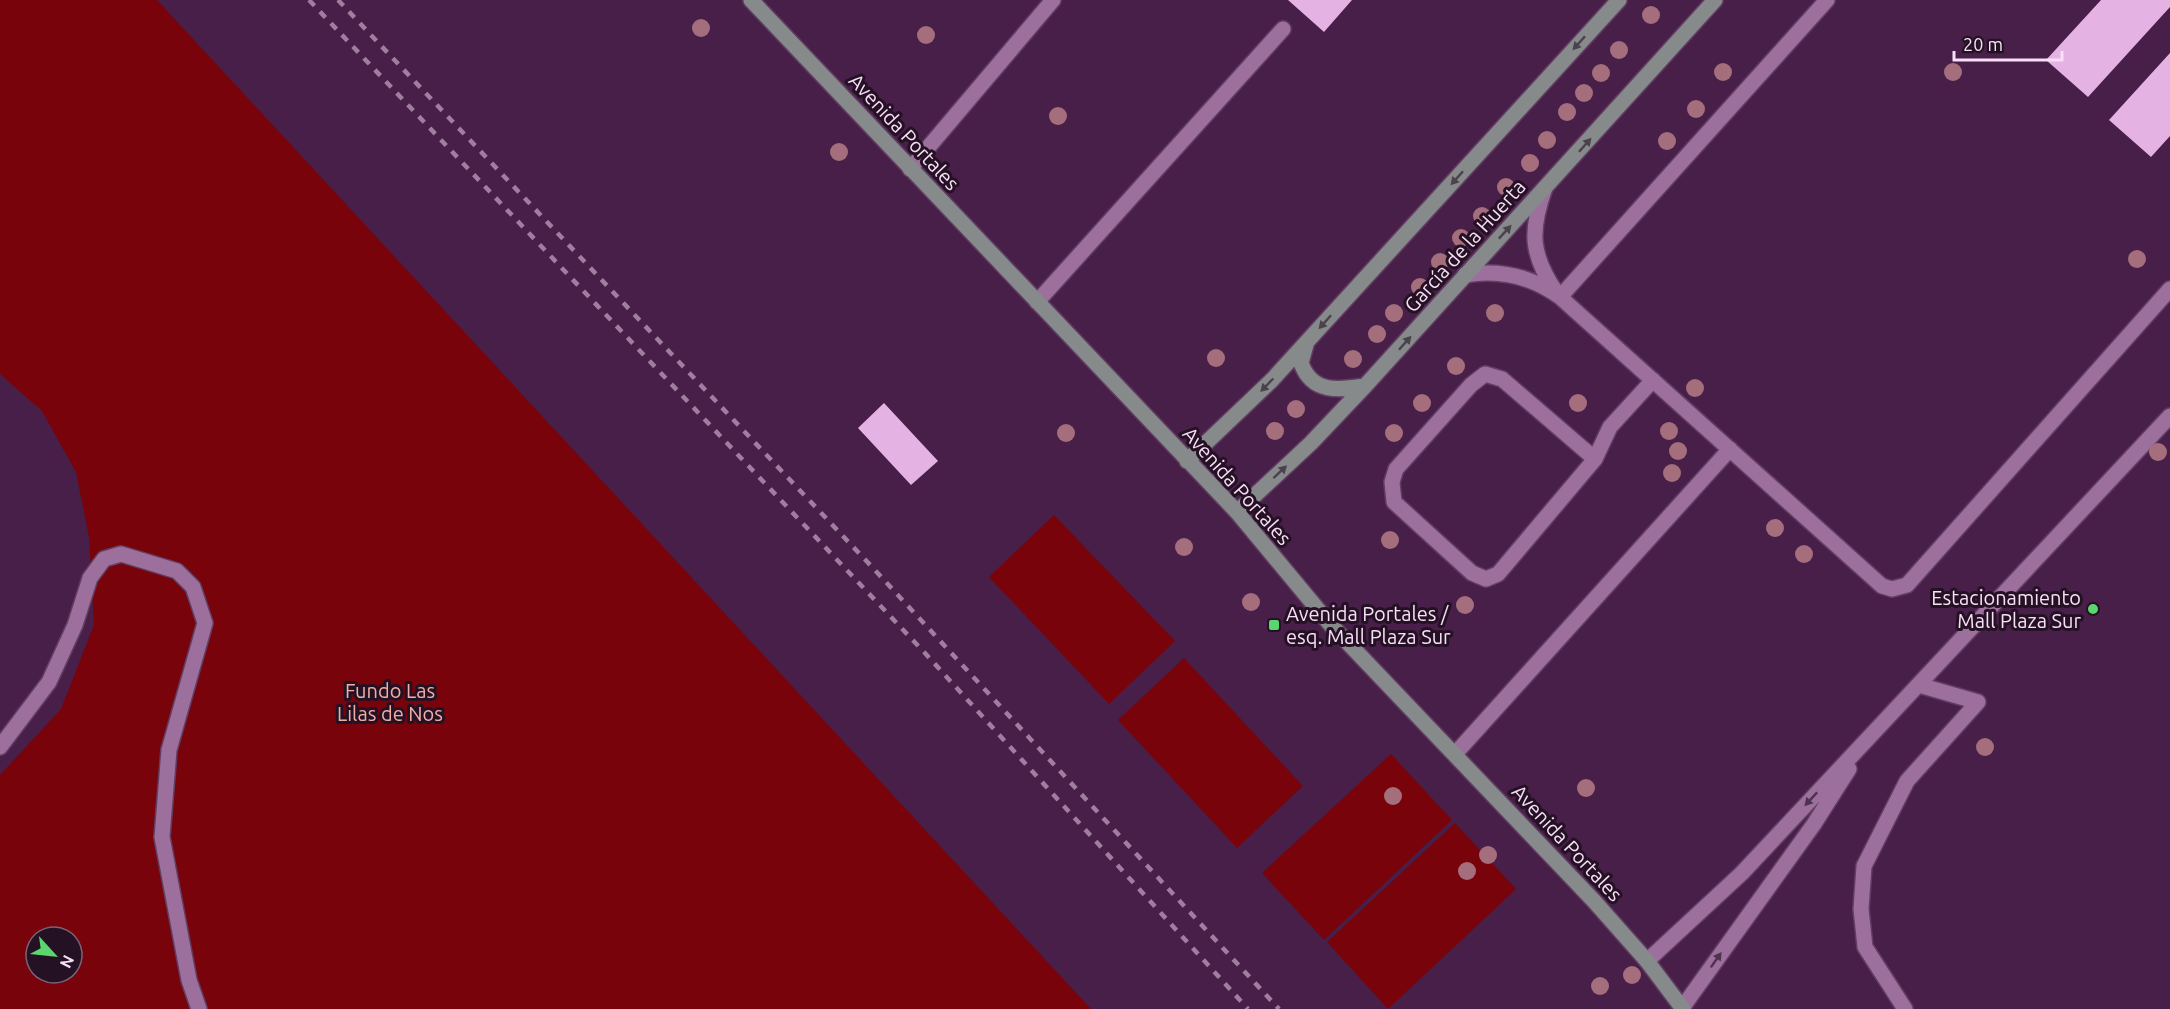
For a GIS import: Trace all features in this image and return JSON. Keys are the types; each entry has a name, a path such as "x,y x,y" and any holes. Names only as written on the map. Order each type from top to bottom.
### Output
{"street":[{"name":"Avenida Portales","path":"751,0 1237,512 1330,624 1455,754 1647,961 1682,1009"},
{"path":"1187,461 1266,386 1618,0"},
{"name":"García de la Huerta","path":"1237,512 1311,443 1365,386 1715,0"},
{"path":"1307,342 1301,363 1316,384 1336,390 1365,386"}],"lane":[{"path":"910,169 1053,0"},
{"path":"1560,297 1827,0"},
{"path":"1036,302 1283,29"},
{"path":"1545,188 1534,220 1534,242 1545,276 1560,297"},
{"path":"1465,275 1482,272 1522,277 1544,285 1882,586 1892,589 1907,585 2170,289"},
{"path":"1595,459 1502,379 1485,374 1471,385 1396,469 1392,482 1394,502 1472,573 1486,579 1498,574 1595,459 1610,427 1653,380"},
{"path":"1647,961 1742,873 2170,416"},
{"path":"1455,754 1730,449"},
{"path":"0,747 49,682 75,625 90,578 104,559 121,554 177,571 193,587 205,623 169,750 162,837 189,980 199,1009"},
{"path":"1905,1009 1865,948 1861,909 1864,866 1906,781 1978,702 1919,685"},
{"path":"1682,1009 1814,824 1866,741"}],"green space":[{"name":"Fundo Las Lilas de Nos","path":"0,0 157,0 1091,1009 0,1009 0,775 61,709 94,625 89,537 76,472 42,411 0,374"},
{"path":"1054,515 1175,641 1109,704 989,577"},
{"path":"1184,658 1303,786 1237,848 1118,720"},
{"path":"1391,754 1452,820 1324,940 1262,873"},
{"path":"1455,823 1516,889 1388,1009 1327,942"}],"building":[{"path":"1288,0 1352,0 1324,32"},
{"path":"2101,0 2170,0 2170,7 2088,97 2046,60"},
{"path":"2170,53 2170,136 2151,157 2109,120"},
{"path":"884,403 938,461 911,485 858,428"}],"railway":[{"path":"309,0 924,652 1248,1009"},
{"path":"338,0 873,568 1279,1009"}],"place":[{"name":"Estacionamiento Mall Plaza Sur","path":"2093,609"},
{"name":"Avenida Portales / esq. Mall Plaza Sur","path":"1274,625"}]}
